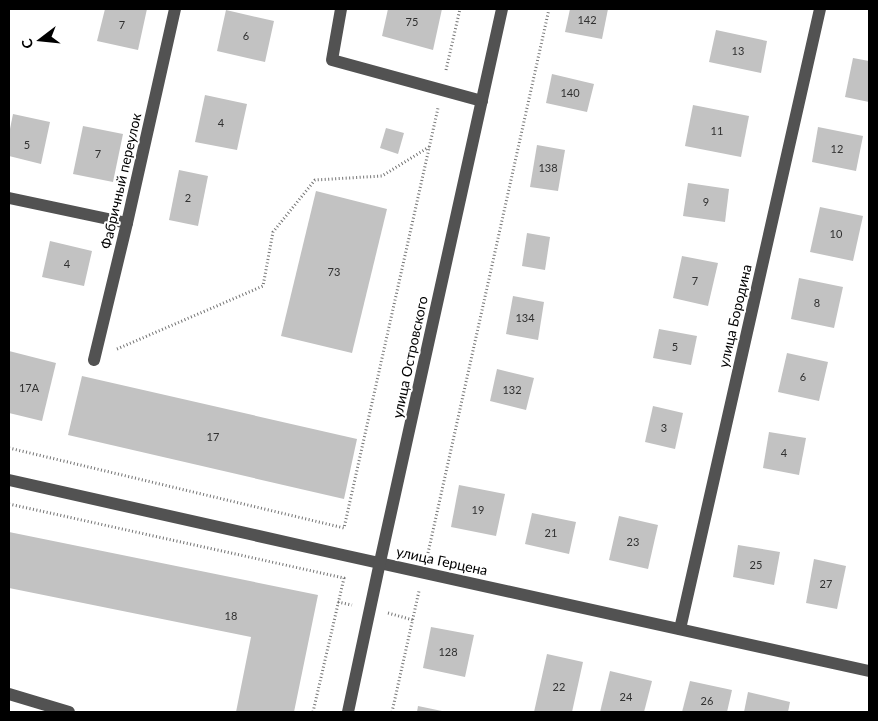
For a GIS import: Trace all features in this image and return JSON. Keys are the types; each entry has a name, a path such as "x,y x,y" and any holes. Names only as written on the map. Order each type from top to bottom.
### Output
{"street":[{"name":"Фабричный переулок","path":"94,360 175,9"},
{"path":"341,9 332,60 482,101"},
{"name":"улица Островского","path":"348,712 502,9"},
{"name":"улица Бородина","path":"680,629 820,9"},
{"path":"9,198 127,223"},
{"name":"улица Герцена","path":"9,480 869,671"},
{"path":"9,694 69,712"}],"path":[{"path":"9,448 344,528 460,9"},
{"path":"392,712 549,9"},
{"path":"94,360 264,286 273,232 315,180 382,176 429,146"},
{"path":"9,504 344,578 313,712"}],"building":[{"path":"105,9 147,9 138,50 97,41"},
{"path":"388,9 442,9 433,50 382,36"},
{"path":"570,9 608,9 602,39 565,32"},
{"path":"226,10 274,21 265,62 217,51"},
{"path":"716,30 767,41 761,73 709,62"},
{"path":"853,58 869,61 869,102 845,97"},
{"path":"552,74 594,84 587,112 546,103"},
{"path":"205,95 247,104 237,150 195,142"},
{"path":"693,105 749,116 741,157 685,146"},
{"path":"13,114 50,122 41,164 9,156 9,134"},
{"path":"83,126 123,134 113,182 73,174"},
{"path":"818,127 863,136 856,171 812,162"},
{"path":"386,128 404,133 398,154 380,148"},
{"path":"537,145 565,150 558,191 530,187"},
{"path":"179,170 208,176 198,226 169,220"},
{"path":"688,183 729,189 725,222 683,216"},
{"path":"316,191 387,209 352,353 281,336"},
{"path":"820,207 863,216 853,261 810,252"},
{"path":"527,233 550,237 545,270 522,266"},
{"path":"50,241 92,251 84,286 42,277"},
{"path":"682,256 718,263 708,306 673,298"},
{"path":"799,278 843,287 834,328 791,319"},
{"path":"513,296 544,302 538,340 506,334"},
{"path":"659,329 697,336 691,365 653,358"},
{"path":"9,351 56,363 42,421 9,413"},
{"path":"787,353 828,362 819,401 778,392"},
{"path":"497,369 534,378 526,410 490,401"},
{"path":"82,376 357,439 344,499 68,435"},
{"path":"653,406 683,413 675,449 645,442"},
{"path":"769,432 806,438 799,475 763,468"},
{"path":"459,485 505,494 496,536 451,527"},
{"path":"532,513 576,522 569,554 525,544"},
{"path":"619,516 658,525 648,569 609,560"},
{"path":"9,532 318,595 294,712 236,712 251,637 9,588"},
{"path":"738,545 780,552 774,585 733,577"},
{"path":"814,559 846,566 837,609 806,603"},
{"path":"431,627 474,635 465,677 423,668"},
{"path":"547,654 583,662 572,712 534,712"},
{"path":"610,671 652,681 644,712 600,712"},
{"path":"690,681 732,690 727,712 682,712"},
{"path":"748,692 790,702 788,712 744,712"},
{"path":"418,706 442,711 442,712 417,712"}]}
